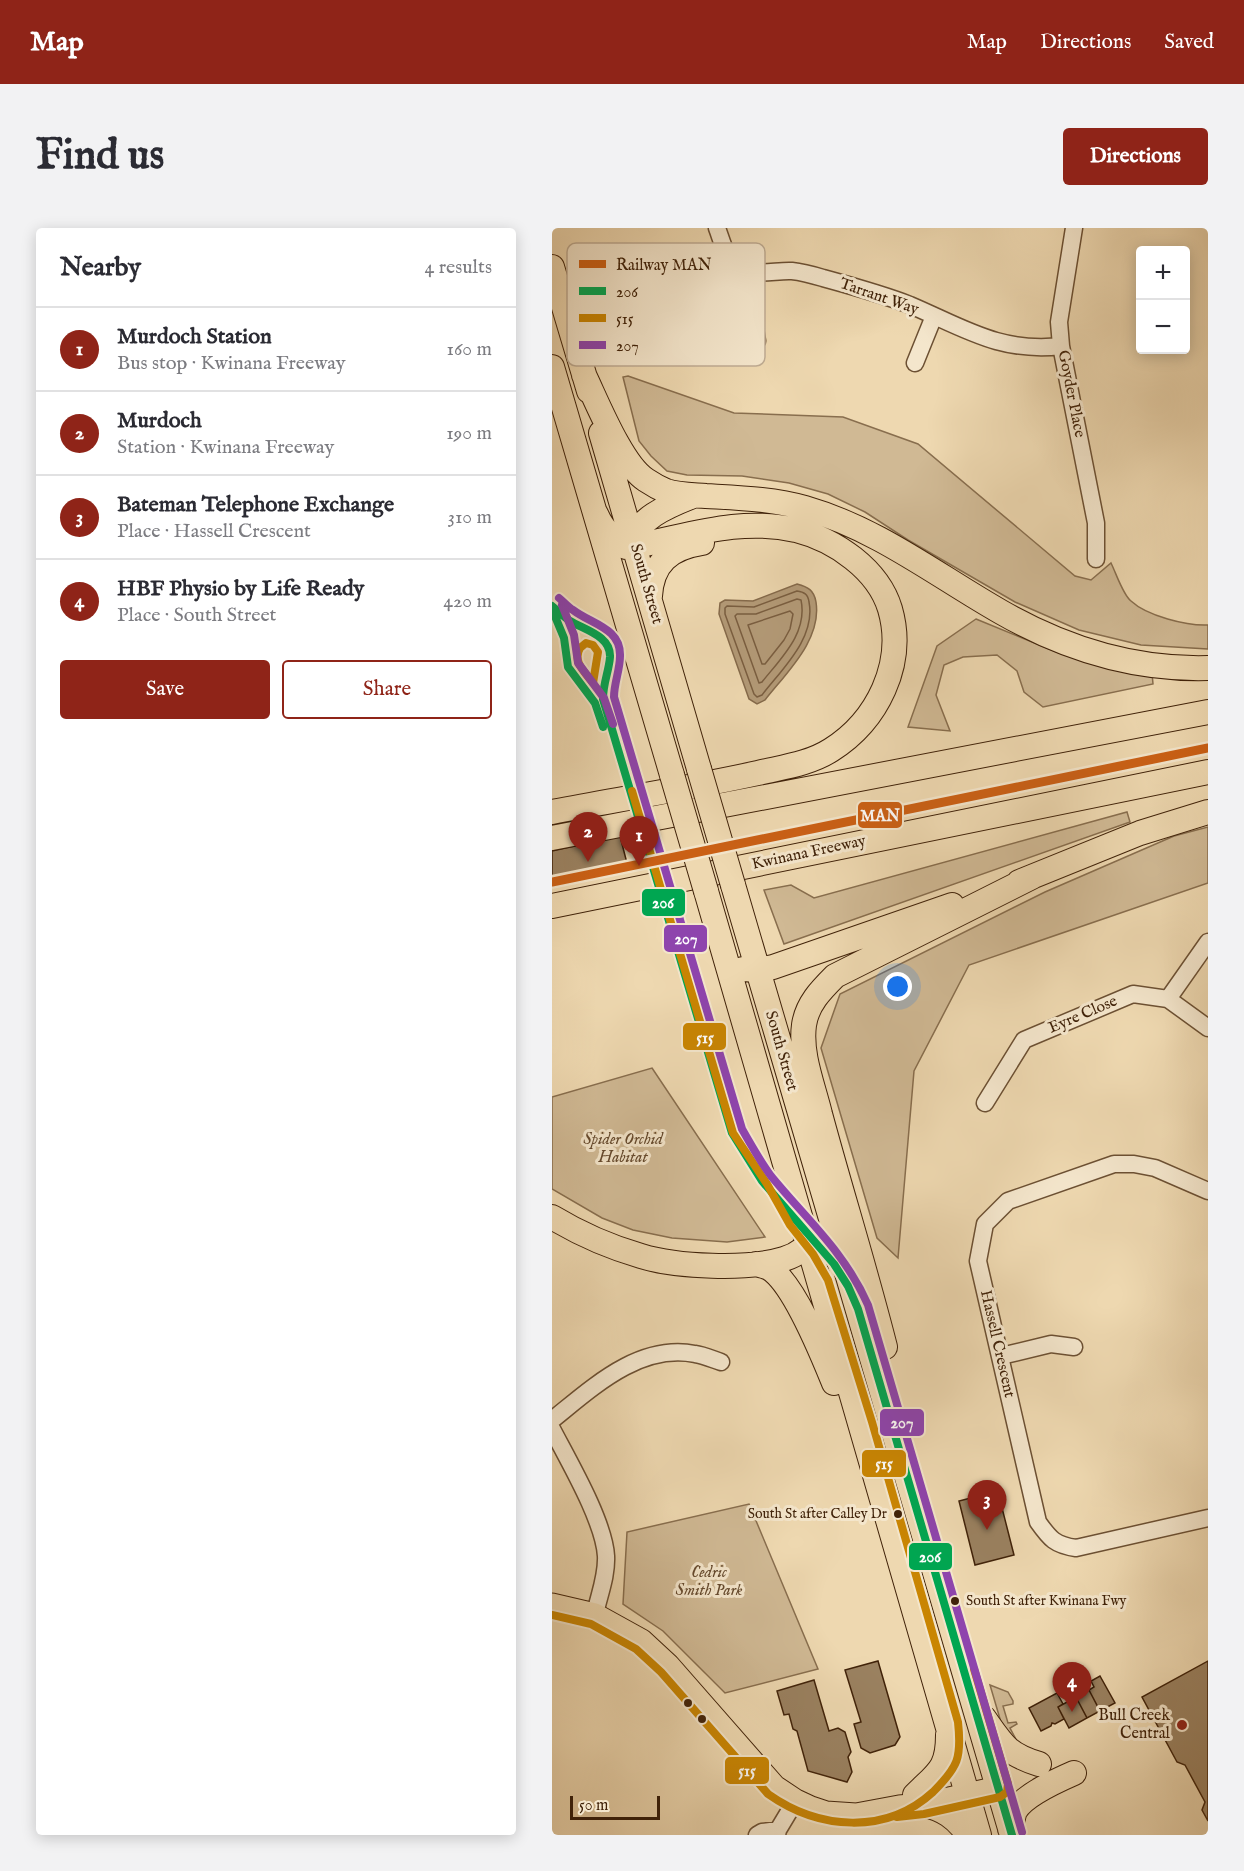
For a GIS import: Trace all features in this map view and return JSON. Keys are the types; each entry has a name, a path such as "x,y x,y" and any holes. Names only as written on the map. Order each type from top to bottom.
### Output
{"highway":[{"name":"South Street","path":"552,267 567,318"},
{"name":"South Street","path":"581,366 631,542 650,598 826,1207 1011,1832"},
{"name":"South Street","path":"552,367 724,952 807,1244 862,1425 979,1835"},
{"path":"584,375 625,456 639,474 667,491 781,502 827,515 851,524 903,551 1001,612 1063,641 1124,660 1154,666 1208,668"},
{"path":"617,585 621,558 631,542 657,512 696,495"},
{"path":"552,812 730,779 812,760 830,751 858,729 878,701 890,673 893,641 890,610 884,594 858,563 829,543 781,527 727,527 631,542 610,536 602,528 596,514"},
{"path":"650,598 654,572 662,560 696,543 772,534 813,536"},
{"path":"552,838 1208,712"},
{"name":"Kwinana Freeway","path":"552,906 1208,772"},
{"path":"724,952 740,969 758,970 773,967 1032,877 1140,834 1208,812"},
{"path":"909,1482 894,1383 871,1289 833,1164 803,1048 804,1023 815,995 836,976 1032,877"},
{"path":"552,1217 578,1233 642,1257 692,1264 756,1264 784,1259 798,1253 822,1225 826,1207"},
{"path":"756,1264 770,1269 783,1283 808,1322 835,1384 862,1425"},
{"path":"905,1575 915,1562 924,1560 933,1564"},
{"path":"973,1701 1000,1741 1020,1758 1039,1764"},
{"path":"912,1802 939,1772 947,1759 948,1725"},
{"path":"1011,1832 1015,1810 1024,1800 1060,1778 1074,1773"},
{"path":"912,1802 936,1807 949,1814 968,1835"}],"main road":[{"path":"552,1605 595,1614 642,1640 676,1673 776,1786 796,1800 826,1812 865,1813 996,1780"}],"street":[{"path":"717,228 723,243"},
{"name":"Goyder Place","path":"1074,228 1059,322 1061,346 1096,523 1096,559"},
{"name":"Tarrant Way","path":"765,272 788,271 864,289 934,316 980,337 1005,344 1038,348 1061,346"},
{"path":"915,363 934,316"},
{"path":"1168,999 1208,942"},
{"name":"Eyre Close","path":"986,1104 1024,1040 1133,994 1168,999 1208,1028"},
{"name":"Hassell Crescent","path":"1208,1191 1155,1168 1134,1164 1114,1164 1008,1201 985,1224 978,1261 1038,1521 1052,1541 1076,1548 1208,1518"},
{"path":"1001,1356 1051,1344 1074,1347"},
{"path":"552,1420 600,1382 646,1357 673,1353 694,1354 721,1362"},
{"path":"552,1428 602,1537 606,1556 595,1614"},
{"path":"757,1835 762,1832 777,1832 796,1800"}],"green space":[{"path":"628,376 734,413 843,417 918,444 1075,576 1091,580 1111,563 1125,594 1138,606 1168,619 1189,624 1208,625 1208,649 1141,645 1079,630 1015,602 908,540 865,512 828,494 789,483 742,476 687,475 667,471 639,441 623,377"},
{"path":"976,619 1059,653 1152,673 1153,684 1043,707 1024,692 1017,671 997,655 963,657 944,665 936,695 950,731 908,727 937,646"},
{"path":"1127,812 1130,822 784,944 764,890 791,885 814,898"},
{"path":"1208,827 1208,883 969,965 914,1071 898,1258 877,1238 821,1048 840,994 1045,892 1174,836"},
{"name":"Spider Orchid Habitat","path":"652,1068 765,1237 727,1242 672,1238 633,1230 602,1218 552,1189 552,1097"},
{"name":"Cedric Smith Park","path":"749,1504 818,1669 725,1693 663,1631 623,1604 627,1532"},
{"path":"990,1685 1008,1692 1013,1701 1013,1704 1003,1706 1008,1723 1016,1722 1017,1724 1010,1728 1018,1743 1003,1729"}],"water":[{"path":"797,584 804,586 814,595 816,616 814,630 792,667 765,700 757,704 749,699 719,614 720,603 725,600 753,601"}],"building":[{"path":"620,836 629,871 552,887 552,851"},
{"path":"994,1492 998,1505 1001,1504 1014,1555 975,1565 959,1501"},
{"path":"878,1661 900,1737 895,1745 870,1753 861,1748 854,1724 861,1722 845,1670"},
{"name":"Bull Creek Central","path":"1208,1661 1208,1821 1202,1810 1205,1802 1185,1765 1177,1762 1142,1697"},
{"path":"1100,1676 1115,1703 1100,1711 1089,1690 1094,1687 1091,1681"},
{"path":"814,1680 829,1731 838,1728 845,1732 851,1752 848,1757 852,1772 847,1782 808,1771 797,1731 793,1729 789,1714 784,1715 777,1691"},
{"path":"1089,1690 1100,1711 1087,1718 1076,1697"},
{"path":"1057,1693 1063,1704 1058,1707 1064,1719 1055,1724 1052,1723 1051,1726 1041,1731 1029,1708"},
{"path":"1076,1697 1087,1718 1069,1728 1058,1707"}],"rail line":[{"name":"MAN","path":"552,882 1208,748"}],"transit line":[{"name":"207","path":"559,598 571,609 604,628 616,639 619,647 620,661 614,697 742,1129 771,1176 848,1268 868,1305 1022,1832"},
{"name":"207","path":"562,605 574,635 578,663 604,698 613,724"},
{"name":"206","path":"552,606 570,621 602,639 609,650 610,657 603,699 732,1133 762,1181 834,1264 848,1286 858,1309 1012,1835"},
{"name":"206","path":"552,609 564,638 568,667 595,703 603,727"},
{"name":"515","path":"586,643 593,645 598,652 593,683 578,662 580,648 586,643"},
{"name":"515","path":"552,1615 591,1624 636,1649 661,1672 768,1794 809,1815 830,1821 852,1823 895,1816 915,1806 933,1792 948,1776 956,1761 959,1745 958,1722 872,1422 828,1280 813,1254 790,1225 767,1184 733,1133 632,791"},
{"name":"515","path":"897,1817 924,1814 1000,1797 1007,1792 1008,1784 974,1669"}],"place":[{"name":"Murdoch","path":"588,862"},
{"name":"Murdoch Station","path":"639,866"},
{"name":"South St after Calley Dr","path":"898,1514"},
{"name":"Bateman Telephone Exchange","path":"987,1530"},
{"name":"South St after Kwinana Fwy","path":"955,1601"},
{"name":"HBF Physio by Life Ready","path":"1072,1712"},
{"name":"Bull Creek Central","path":"1182,1725"}]}
